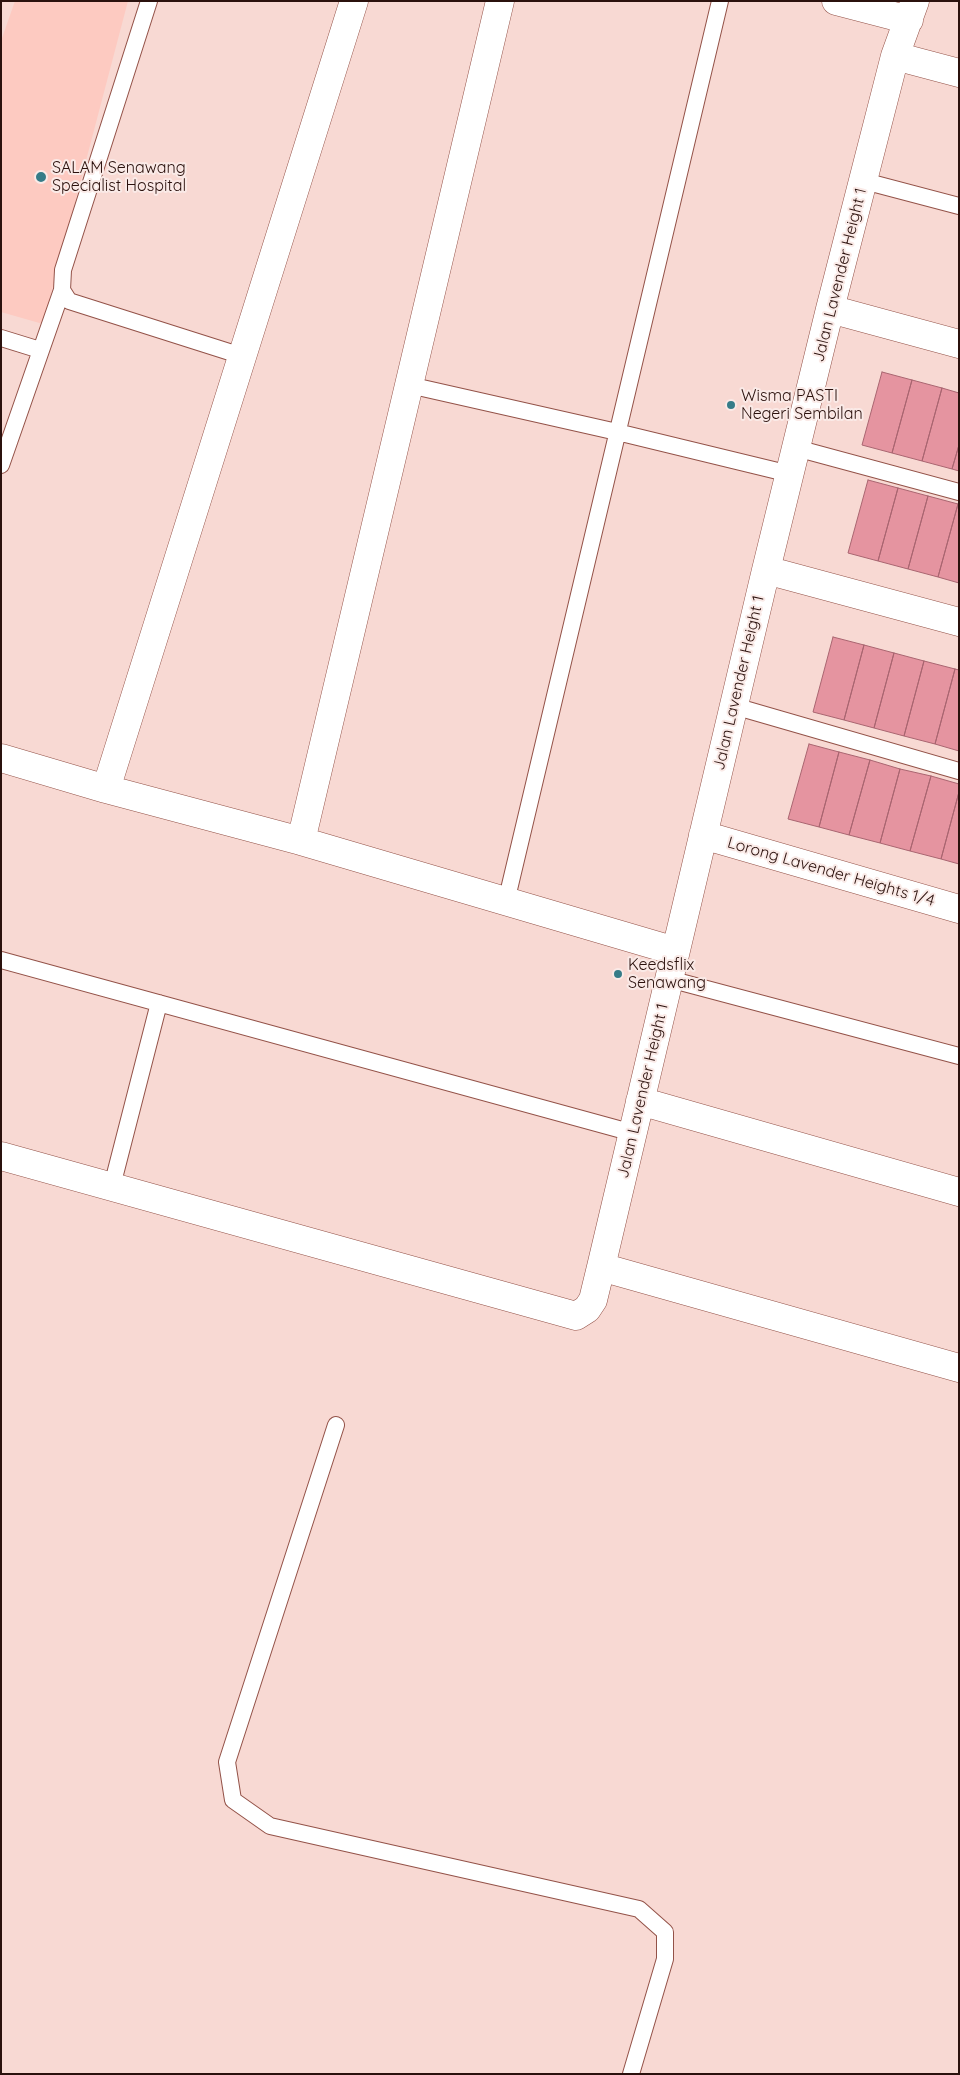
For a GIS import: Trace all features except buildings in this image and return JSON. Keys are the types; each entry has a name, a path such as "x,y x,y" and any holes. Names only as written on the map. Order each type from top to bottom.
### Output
{"street":[{"path":"106,789 354,1"},
{"path":"301,841 500,1"},
{"path":"836,1 912,11"},
{"name":"Jalan Lavender Height 1","path":"112,1186 576,1316 587,1309 593,1300 766,570 830,310 896,56 912,11"},
{"path":"896,56 959,72"},
{"path":"830,310 959,344"},
{"path":"766,570 959,622"},
{"path":"1,758 106,789 301,841 675,951"},
{"name":"Lorong Lavender Heights 1/4","path":"703,835 959,910"},
{"path":"640,1101 959,1192"},
{"path":"1,1156 112,1186"},
{"path":"601,1267 959,1368"}],"lane":[{"path":"1,465 62,290 63,270 150,1"},
{"path":"506,902 720,1"},
{"path":"864,181 959,206"},
{"path":"62,290 69,301 242,356"},
{"path":"1,338 40,350"},
{"path":"409,385 617,432 793,461 959,492"},
{"path":"734,706 959,771"},
{"path":"1,960 633,1133"},
{"path":"669,979 959,1056"},
{"path":"112,1186 159,1004"},
{"path":"336,1425 227,1762 233,1800 270,1826 639,1909 665,1932 665,1959 631,2074"}],"shaded area":[{"name":"SALAM Senawang Specialist Hospital","path":"15,1 128,1 43,324 1,312 1,41"}],"place":[{"name":"SALAM Senawang Specialist Hospital","path":"41,177"},
{"name":"Wisma PASTI Negeri Sembilan","path":"731,405"},
{"name":"Keedsflix Senawang","path":"618,974"}]}
